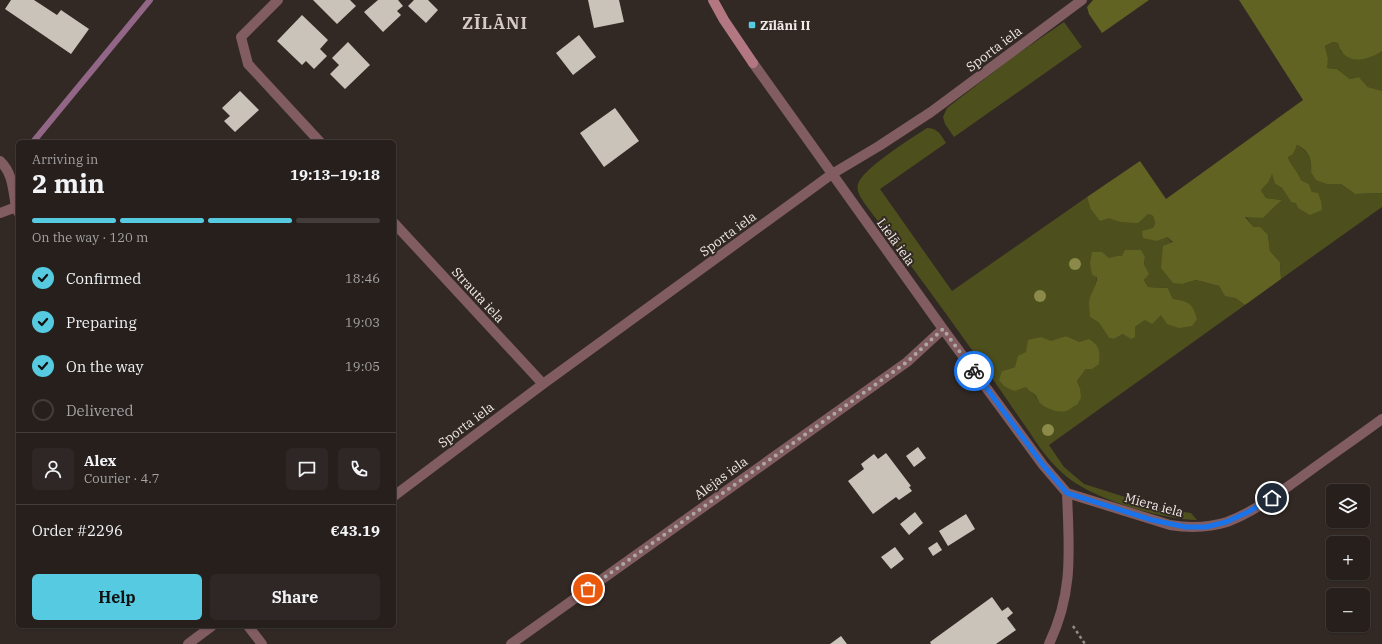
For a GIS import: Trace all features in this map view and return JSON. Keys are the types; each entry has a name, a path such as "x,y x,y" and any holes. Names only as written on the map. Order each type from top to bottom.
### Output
{"street":[{"path":"278,0 241,37 248,64 318,140"},
{"name":"Lielā iela","path":"713,0 724,20 753,63 943,329 1043,465 1067,493"},
{"name":"Sporta iela","path":"396,494 543,384 832,174 879,146 931,112 1082,0"},
{"path":"0,160 9,173 16,205"},
{"path":"0,213 16,210"},
{"name":"Strauta iela","path":"396,225 543,384"},
{"name":"Alejas iela","path":"511,644 907,362 943,329"},
{"name":"Miera iela","path":"1067,493 1170,525 1206,527 1226,522 1248,512 1272,498 1382,420"},
{"path":"1049,644 1058,626 1065,602 1068,579 1070,554 1067,493"},
{"path":"188,644 209,628"},
{"path":"250,628 262,644"}],"shaded area":[{"path":"1093,0 1149,0 1102,33 1089,14 1087,7"},
{"path":"1239,0 1382,0 1382,51 1367,58 1356,60 1346,56 1338,43 1333,42 1325,46 1328,58 1327,68 1337,69 1350,79 1359,77 1368,87 1382,91 1382,193 1355,194 1341,184 1327,184 1316,180 1311,172 1309,156 1301,147 1297,145 1293,154 1288,157 1301,180 1309,184 1312,192 1318,193 1322,210 1310,215 1298,208 1296,203 1291,202 1282,188 1275,184 1272,174 1268,183 1261,190 1266,198 1282,200 1263,218 1245,217 1254,227 1260,227 1268,235 1270,251 1280,262 1281,279 1245,305 1235,298 1225,296 1219,286 1196,280 1183,284 1173,283 1161,268 1163,246 1173,242 1167,237 1157,241 1143,238 1142,231 1153,228 1155,223 1153,216 1148,214 1138,223 1120,222 1109,218 1100,221 1090,208 1087,197 1140,161 1166,199 1303,100"},
{"path":"1064,22 1082,47 954,137 945,124 943,117 947,108 1013,57"},
{"path":"1333,42 1338,43 1341,52 1382,51 1382,92 1368,87 1359,77 1350,79 1337,69 1326,68 1328,58 1325,46"},
{"path":"927,128 934,129 939,132 946,143 880,189 952,291 1087,197 1090,208 1120,222 1148,214 1153,216 1155,223 1153,228 1173,243 1183,284 1196,280 1219,286 1225,295 1235,298 1245,305 1049,445 1064,467 1084,484 1163,509 1191,513 1197,520 1165,516 1129,507 1094,493 1079,485 1061,472 1041,449 996,384 865,204 859,194 858,184 868,170","holes":["1117,256 1145,257 1144,264 1148,274 1144,280 1148,287 1168,288 1173,299 1135,327 1135,337 1123,334 1114,339 1109,338 1099,323 1090,317 1097,276 1092,274 1109,259","1066,336 1080,342 1086,369 1077,381 1080,388 1073,405 1068,410 1039,402 1028,388 1002,371 1015,367 1026,352"]},
{"path":"1297,145 1309,156 1311,172 1327,184 1341,184 1355,194 1382,193 1382,207 1281,279 1280,262 1270,251 1268,235 1254,227 1245,216 1263,218 1282,200 1266,198 1261,190 1268,183 1272,173 1275,184 1282,188 1291,202 1312,192 1309,184 1301,180 1288,157"},
{"path":"1125,250 1141,250 1145,257 1144,264 1149,274 1144,280 1148,287 1168,288 1173,299 1186,302 1191,306 1197,319 1192,326 1179,328 1167,324 1161,315 1152,324 1145,320 1135,327 1135,337 1131,339 1123,334 1114,339 1109,338 1099,323 1090,317 1089,300 1096,284 1097,277 1092,275 1090,263 1092,252 1102,252 1109,258 1122,256"},
{"path":"1066,336 1080,342 1089,339 1095,344 1099,352 1099,364 1092,369 1086,369 1077,381 1080,388 1081,398 1077,405 1066,411 1052,410 1040,403 1035,395 1026,387 1014,391 1004,386 999,380 1002,371 1015,367 1018,356 1026,352 1028,340 1041,337 1051,341"}],"building":[{"path":"11,0 34,0 57,15 61,10 89,29 71,54 5,9"},
{"path":"313,0 350,0 356,6 337,24"},
{"path":"378,0 398,0 403,6 397,11 401,15 383,32 364,12"},
{"path":"414,0 428,0 438,10 426,23 408,6"},
{"path":"588,0 619,0 624,22 594,28"},
{"path":"302,15 328,40 320,49 327,56 314,69 306,61 302,65 277,41"},
{"path":"579,35 596,57 573,75 556,53"},
{"path":"348,42 370,65 345,89 330,74 339,65 332,58"},
{"path":"240,91 259,110 235,132 224,121 230,116 222,108"},
{"path":"615,108 639,141 604,167 580,133"},
{"path":"918,447 926,458 914,467 906,456"},
{"path":"886,453 911,486 909,487 912,491 899,500 896,497 873,514 848,481 864,469 861,464 874,454 878,459"},
{"path":"915,512 923,523 909,535 900,524"},
{"path":"966,514 975,529 948,546 939,531"},
{"path":"937,542 942,550 933,556 928,548"},
{"path":"895,547 904,559 891,569 881,557"},
{"path":"992,597 1002,611 1008,607 1013,613 1007,618 1016,630 996,644 931,644 930,642"},
{"path":"841,636 847,644 830,644"}],"waterway":[{"path":"35,140 150,0"}],"way so far":[{"path":"588,589 907,362 943,329 974,371"}],"place":[{"name":"Zīlāni II","path":"752,25"}],"district":[{"name":"ZĪLĀNI","path":"495,23"}],"route":[{"path":"974,371 1043,465 1067,493 1152,520 1170,525 1186,527 1206,527 1226,522 1248,512 1272,498"}]}
